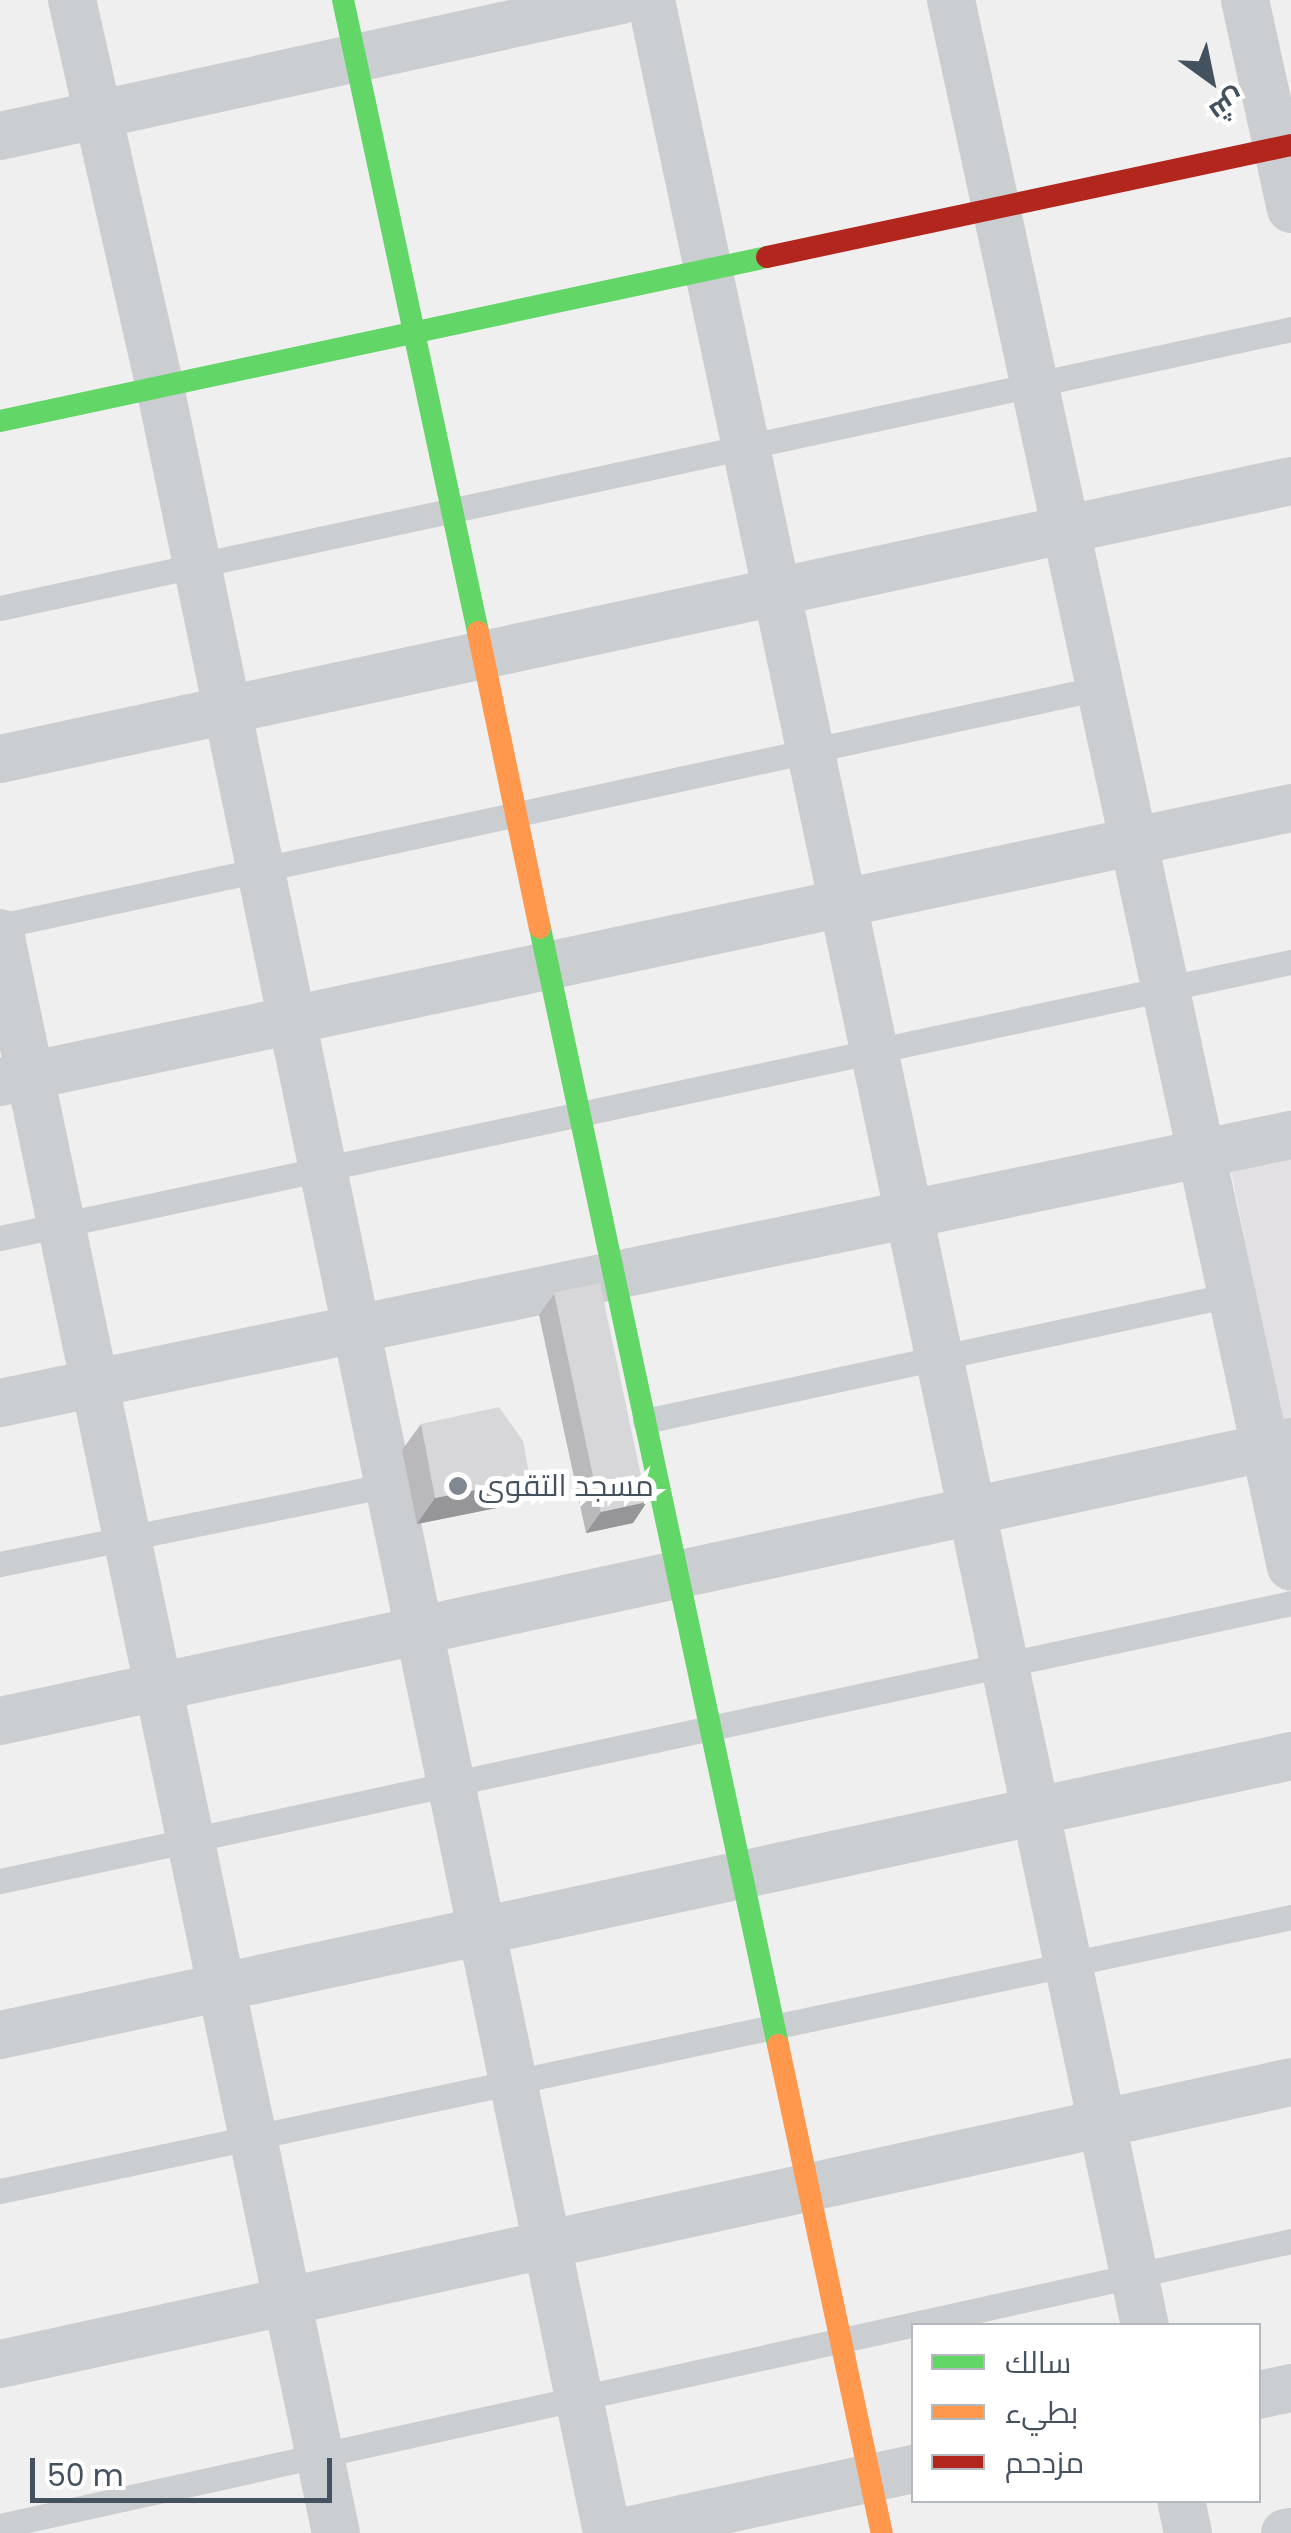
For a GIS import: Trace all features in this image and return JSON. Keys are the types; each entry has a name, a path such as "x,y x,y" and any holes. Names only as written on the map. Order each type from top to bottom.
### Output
{"street":[{"path":"72,0 160,387 607,2533"},
{"path":"342,0 841,2340 892,2474 882,2533"},
{"path":"0,136 621,0"},
{"path":"651,0 1143,2323"},
{"path":"951,0 1230,1294 1278,1445 1291,1567"},
{"path":"1245,0 1284,146 1291,209"},
{"path":"0,421 1284,146"},
{"path":"0,760 1291,481"},
{"path":"15,1079 1291,808"},
{"path":"0,930 15,1079 61,1225 336,2533"},
{"path":"0,1402 1291,1135"},
{"path":"0,1721 1278,1445"},
{"path":"0,2035 1291,1756"},
{"path":"0,2364 1291,2082"},
{"path":"1261,2394 1291,2388"},
{"path":"617,2533 892,2474"},
{"path":"1183,2503 1188,2533"}],"lane":[{"path":"0,608 1291,329"},
{"path":"0,930 1100,688"},
{"path":"0,1238 1291,962"},
{"path":"646,1421 1230,1294"},
{"path":"0,1564 388,1485"},
{"path":"0,1880 1291,1603"},
{"path":"0,2191 1291,1917"},
{"path":"919,2323 1291,2241"},
{"path":"0,2526 911,2325"}],"shaded area":[{"path":"1291,1142 1291,1421 1282,1423 1228,1156"}],"building":[{"path":"600,1283 647,1502 601,1512 554,1293"},
{"path":"499,1407 523,1441 530,1479 435,1498 421,1424"}],"traffic: fast":[{"path":"343,0 478,632"},
{"path":"0,421 767,257"},
{"path":"540,928 778,2045"}],"traffic: slow":[{"path":"478,632 540,928"},
{"path":"778,2045 882,2533"}],"traffic: jam":[{"path":"767,257 1291,145"}],"place":[{"name":"مسجد التقوى","path":"458,1486"}]}
